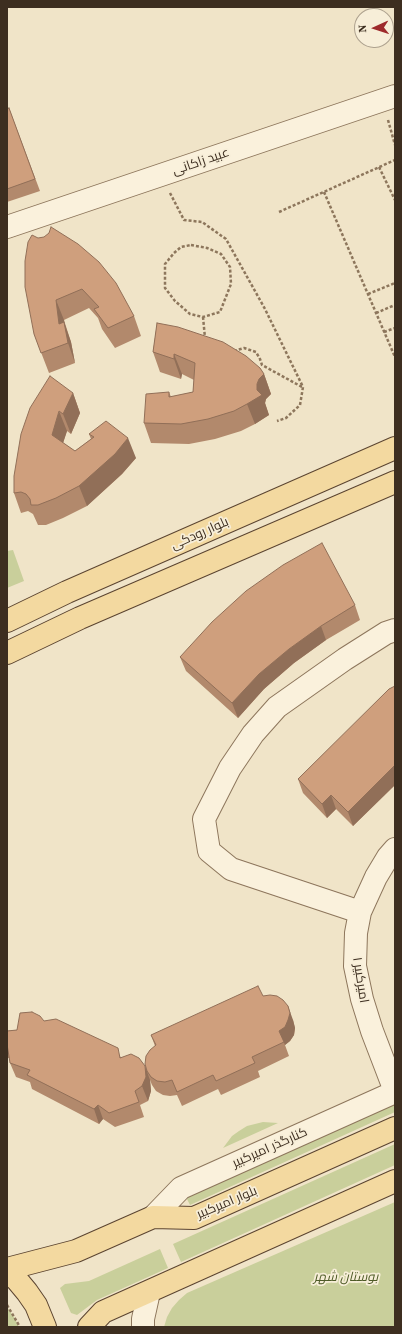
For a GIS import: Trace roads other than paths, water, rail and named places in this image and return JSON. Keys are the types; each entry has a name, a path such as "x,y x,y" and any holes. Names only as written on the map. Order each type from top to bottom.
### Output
{"main road":[{"name":"بلوار رودکی","path":"7,622 67,592 395,448"},
{"path":"7,653 80,618 395,482"},
{"name":"بلوار امیرکبیر","path":"7,1270 76,1251 153,1216 194,1218 395,1128"},
{"path":"89,1327 103,1312 395,1181"},
{"path":"7,1270 27,1292 36,1305 45,1327"}],"street":[{"name":"عبید زاکانی","path":"7,227 388,98"},
{"path":"360,912 231,869 209,851 204,820 230,768 253,734 277,707 345,659 386,633 395,630"},
{"name":"امیرکبیر ۱","path":"395,849 388,857 376,877 360,912 356,933 355,966 362,999 372,1031 395,1092"},
{"name":"کنارگذر امیرکبیر","path":"153,1216 181,1188 395,1092"},
{"path":"143,1327 143,1319 149,1292"}],"park label":[{"name":"بوستان شهر","path":"346,1278"}]}
